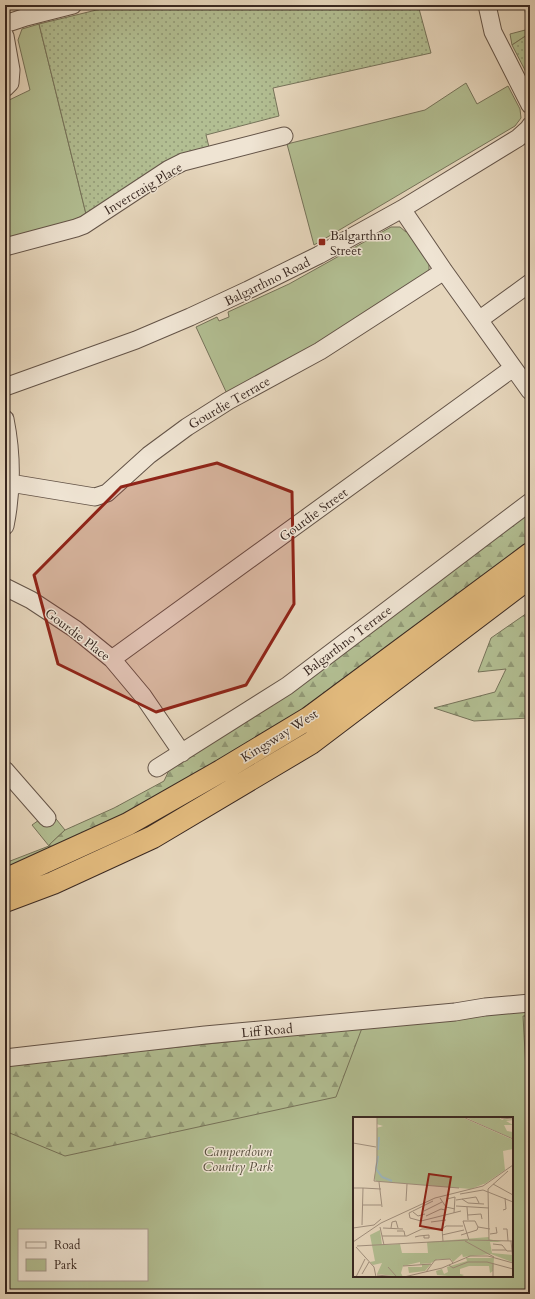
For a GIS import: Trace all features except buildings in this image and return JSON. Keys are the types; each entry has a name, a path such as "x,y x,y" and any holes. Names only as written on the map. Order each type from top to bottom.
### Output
{"highway":[{"name":"Kingsway West","path":"5,880 128,824 221,771 309,718 530,554"},
{"name":"Kingsway West","path":"5,900 53,882 153,837 311,743 530,577"}],"street":[{"path":"5,88 10,83 11,70 6,27 26,17 73,5"},
{"path":"487,5 493,32 530,105"},
{"name":"Balgarthno Road","path":"5,387 136,340 190,318 319,255 402,209 518,138 530,126"},
{"name":"Invercraig Place","path":"5,247 84,225 169,169 183,162 284,136"},
{"path":"402,209 444,271 530,390"},
{"name":"Gourdie Terrace","path":"10,483 95,497 107,493 149,455 187,427 228,401 320,351 444,271"},
{"path":"479,320 530,283"},
{"name":"Gourdie Street","path":"112,659 513,368"},
{"path":"5,418 10,459 10,483 5,526"},
{"name":"Balgarthno Terrace","path":"157,768 286,686 530,502"},
{"name":"Gourdie Place","path":"5,587 31,600 75,629 112,659 142,696 182,753"},
{"path":"5,770 47,818"},
{"name":"Liff Road","path":"5,1058 206,1035 447,1013 485,1007 530,1003"}],"highlighted area":[{"path":"217,463 292,492 294,604 246,685 156,712 58,664 34,575 121,487"}],"green space":[{"path":"117,5 418,5 431,53 273,88 279,116 206,135 209,147 86,214 39,24"},
{"path":"530,10 530,33 512,45 510,34 529,29 525,11"},
{"path":"39,24 86,214 67,223 5,239 5,102 30,90 18,40 22,29"},
{"path":"530,33 530,73 527,74 512,45"},
{"path":"466,83 477,104 508,86 520,109 521,118 515,126 314,245 287,144 425,110"},
{"path":"391,227 400,227 406,232 409,230 429,260 428,277 318,346 228,396 196,327 217,317 219,321 229,317 228,312 289,284"},
{"path":"530,508 530,542 298,712 218,764 177,787 52,850 49,845 65,830 114,808 164,781 171,766"},
{"path":"530,611 529,718 474,721 434,708 495,692 506,669 478,672 491,638"},
{"path":"52,814 65,830 49,845 52,850 5,869 5,863 49,846 32,825"},
{"name":"Camperdown Country Park","path":"530,1005 530,1294 5,1294 5,1078 231,1042 464,1017"},
{"path":"530,1015 530,1070 526,1070 523,1016"},
{"path":"362,1028 336,1097 65,1156 5,1131 5,1065"}],"place":[{"name":"Balgarthno Street","path":"322,242"}]}
